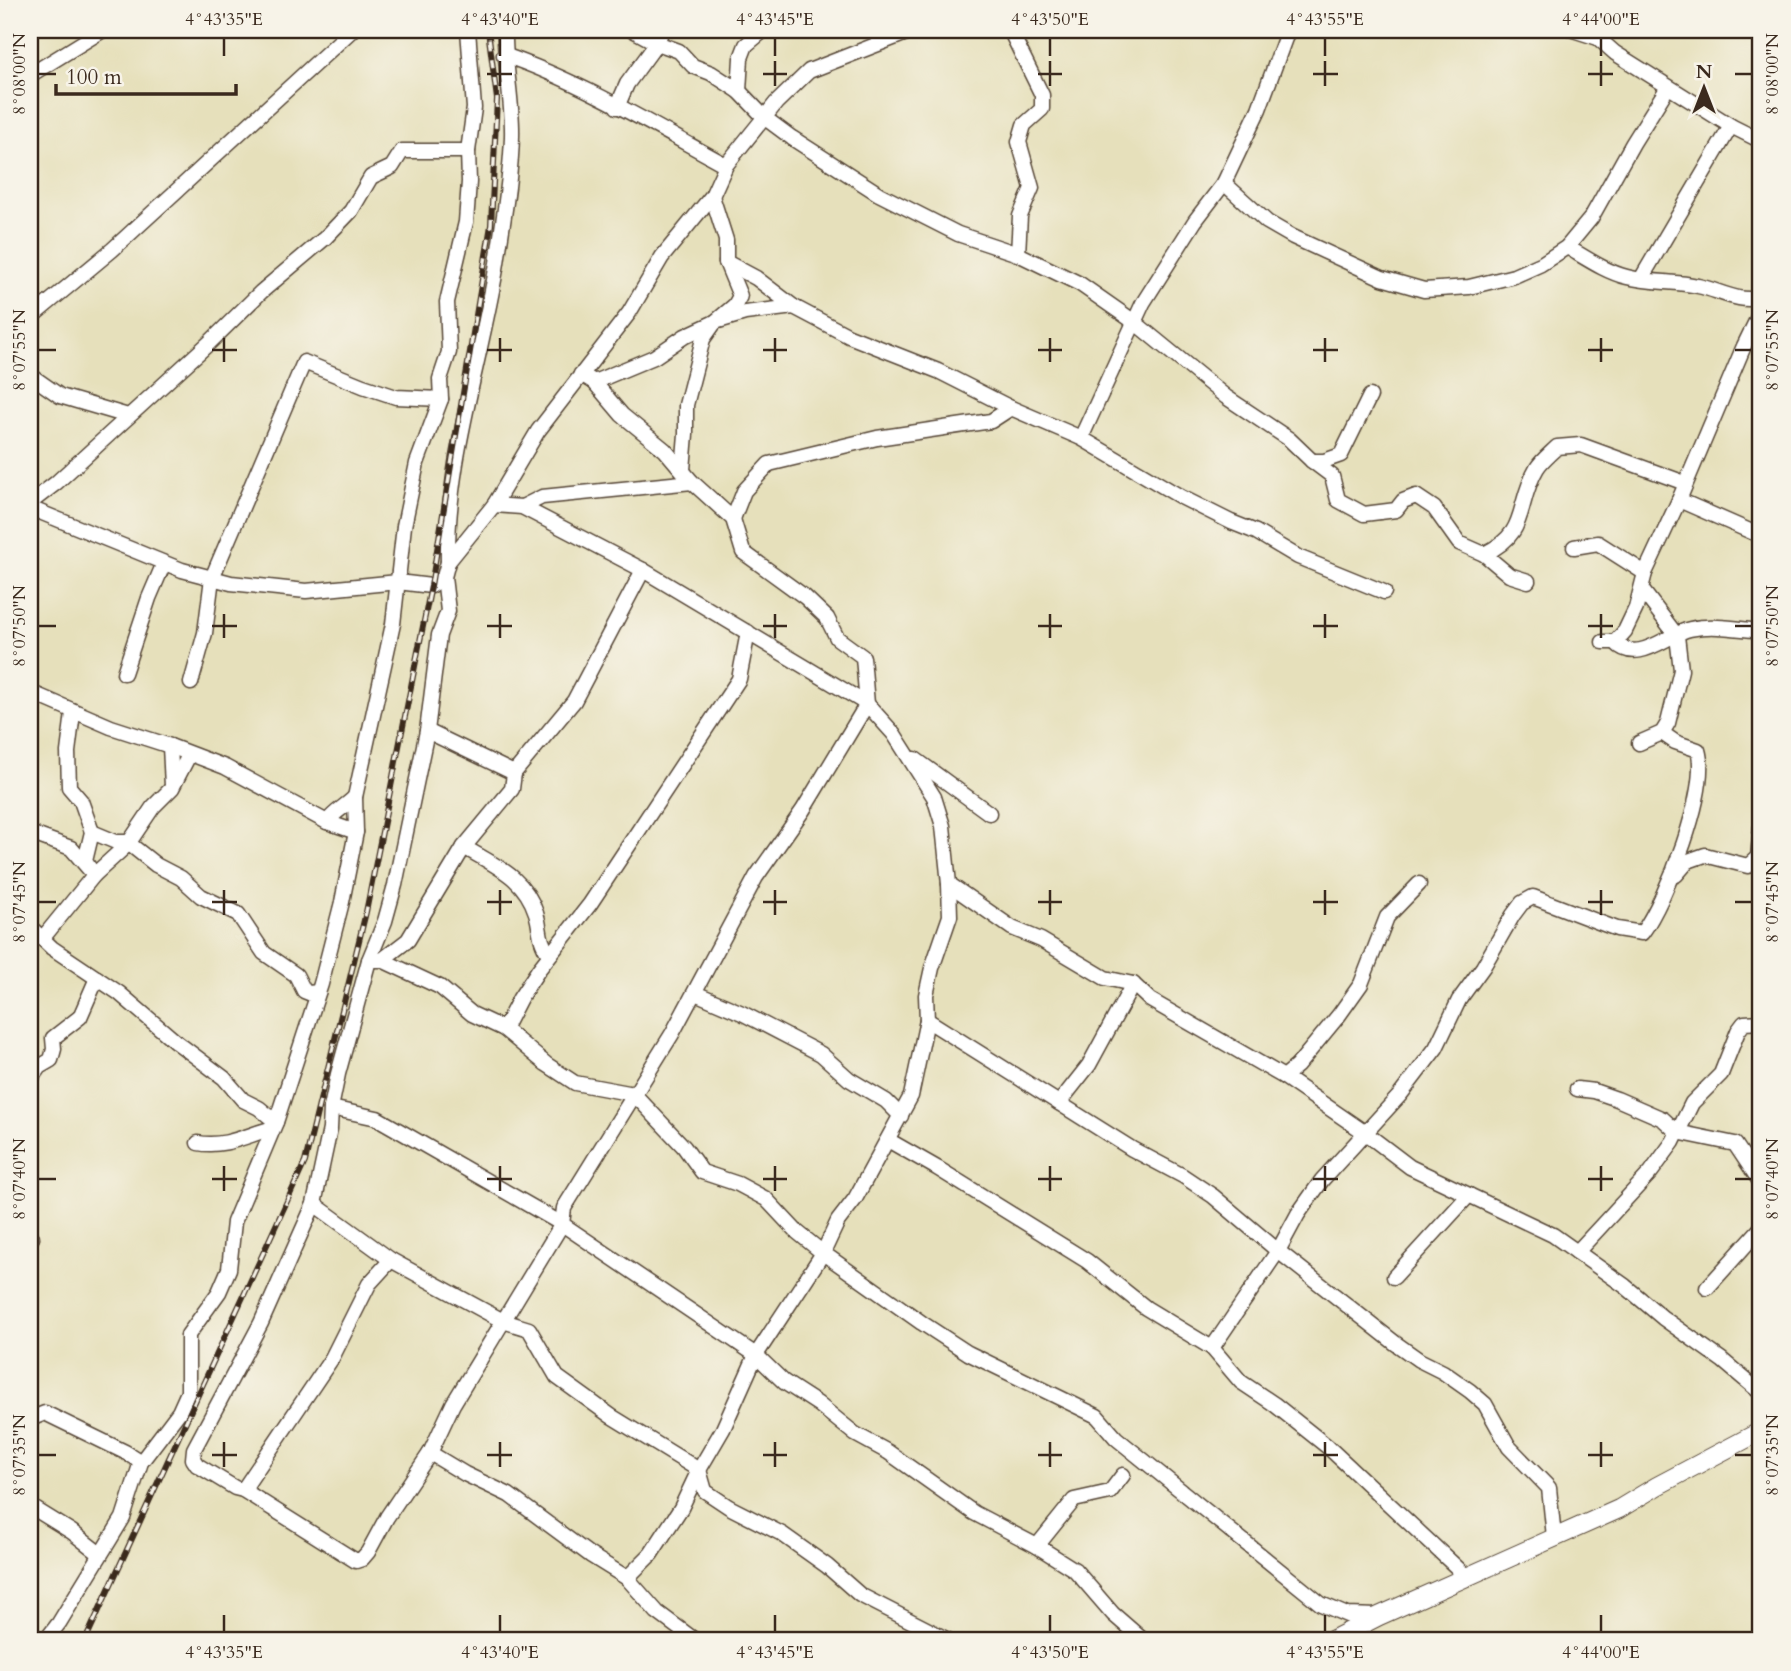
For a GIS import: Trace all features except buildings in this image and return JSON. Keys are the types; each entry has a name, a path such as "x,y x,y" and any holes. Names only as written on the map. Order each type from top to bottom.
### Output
{"street":[{"path":"30,75 84,35 103,30"},
{"path":"30,318 112,250 352,30"},
{"path":"39,1641 49,1636 59,1623 123,1518 141,1462 179,1412 188,1392 188,1335 219,1292 229,1269 234,1222 275,1125 318,992 342,902 356,832 355,797 383,671 398,582 399,556 417,463 441,399 440,379 449,352 447,302 466,222 468,150 474,108 468,30"},
{"path":"505,30 504,55 512,134 508,185 485,332 457,459 447,524 448,562 444,577 448,611 439,635 427,731 395,885 375,945 376,960 338,1074 330,1129 314,1204 261,1323 194,1449 193,1459 197,1465 243,1490 356,1562 368,1552 387,1517 430,1453 453,1404 562,1224 564,1209 695,993 756,877 803,810 867,704 863,657 837,638 827,618 805,597 743,552 733,519 687,476 665,450 622,415 594,382 581,374"},
{"path":"633,30 659,36 693,66 739,91 765,118 792,138 879,194 958,234 1018,254 1080,284 1133,321 1226,397 1289,439 1332,476 1338,500 1364,514 1396,510 1403,501 1416,496 1434,508 1460,543 1484,554 1509,575 1528,581"},
{"path":"739,91 741,58 746,45 764,30"},
{"path":"448,562 494,505 538,431 629,313 662,257 712,196 726,165 765,118 809,71 914,30"},
{"path":"1010,30 1042,95 1042,109 1024,125 1019,142 1032,188 1020,216 1018,254"},
{"path":"1081,438 1133,321 1195,221 1224,183 1259,109 1288,30"},
{"path":"1573,30 1597,34 1615,54 1731,126 1761,141"},
{"path":"617,107 627,84 659,36"},
{"path":"504,55 617,107 726,165"},
{"path":"1224,183 1267,222 1293,237 1382,278 1424,290 1469,286 1514,276 1541,264 1567,247 1591,218 1668,87"},
{"path":"1641,279 1731,126"},
{"path":"30,503 56,483 270,284 325,238 351,211 371,177 391,167 402,151 468,150"},
{"path":"687,476 686,405 703,339 715,321 735,305 740,296 726,262 726,240 712,196"},
{"path":"1567,247 1607,270 1627,277 1694,285 1751,300 1761,297"},
{"path":"726,262 756,278 794,307 849,337 938,371 1011,408 1081,438 1181,497 1256,532 1298,557 1384,592"},
{"path":"594,382 654,356 715,321 745,313 794,307"},
{"path":"1761,311 1758,328 1645,573 1636,608 1625,631 1609,642 1638,652 1688,629 1717,627 1761,631"},
{"path":"191,683 205,633 212,578 304,362 396,397 441,399"},
{"path":"30,375 60,396 128,416"},
{"path":"1312,461 1324,461 1341,455 1370,396"},
{"path":"733,519 744,491 769,464 877,438 991,421 1011,408"},
{"path":"1484,554 1502,546 1513,534 1538,466 1556,447 1580,445 1685,483"},
{"path":"522,508 542,497 687,476"},
{"path":"1679,500 1761,536"},
{"path":"494,505 522,508 643,570 867,704 894,734 934,797 943,827 950,916 932,968 926,995 927,1020 911,1096 855,1199 838,1221 823,1253 756,1355 723,1429 681,1508 651,1554 626,1578"},
{"path":"30,508 164,563 231,583 306,591 398,582 431,586 444,577"},
{"path":"1574,547 1598,543 1645,573"},
{"path":"124,673 149,598 164,563"},
{"path":"376,960 408,940 464,847 512,789 514,773 574,701 643,570"},
{"path":"1639,743 1662,733 1668,723 1681,670 1677,636 1642,590"},
{"path":"504,1029 520,998 590,904 739,679 748,632"},
{"path":"30,692 73,713 225,767 327,822 356,832"},
{"path":"73,713 68,752 69,787 81,801 92,832 85,861 94,875"},
{"path":"427,731 514,773"},
{"path":"1212,1349 1322,1180 1400,1095 1436,1048 1459,1000 1483,967 1522,903 1533,897 1617,929 1642,933 1654,917 1681,851 1695,798 1701,760 1698,750 1662,733"},
{"path":"170,746 172,788"},
{"path":"905,751 989,813"},
{"path":"42,939 94,875 128,843 153,807 172,788 189,755"},
{"path":"327,822 332,814 344,808 355,797"},
{"path":"1667,885 1688,861 1705,855 1748,866 1758,858 1761,828"},
{"path":"92,832 116,842 128,843 156,865 181,878 201,897 238,914 264,953 296,975 304,991 318,992"},
{"path":"30,833 71,848 94,875"},
{"path":"464,847 509,873 521,884 536,913 541,942 550,955"},
{"path":"949,884 1012,928 1041,940 1105,978 1133,984 1150,1000 1284,1077 1410,1167 1553,1235 1625,1286 1761,1393"},
{"path":"1284,1077 1297,1066 1331,1025 1361,984 1388,917 1419,884"},
{"path":"30,927 52,948 119,993 224,1078 243,1100 259,1108 275,1125"},
{"path":"376,960 440,987 472,1014 504,1029 575,1083 634,1094 684,1147 702,1171 738,1184 766,1199 796,1231 823,1253 968,1353 1097,1416 1116,1438 1145,1463 1321,1604 1347,1615 1379,1616"},
{"path":"30,1080 39,1067 51,1060 53,1038 80,1017 97,978"},
{"path":"1059,1103 1089,1065 1133,984"},
{"path":"695,993 742,1013 821,1054 849,1079 886,1101 901,1116"},
{"path":"927,1020 1132,1149 1183,1176 1213,1196 1395,1343 1419,1360 1443,1372 1485,1404 1509,1447 1549,1488 1553,1537"},
{"path":"1577,1252 1651,1172 1673,1142 1692,1104 1721,1074 1738,1031 1744,1023 1761,1022"},
{"path":"1577,1089 1617,1098 1663,1119 1677,1132 1735,1144 1761,1183"},
{"path":"331,1108 377,1118 562,1224 756,1355 785,1381 855,1434 888,1452 974,1513 1037,1546 1075,1570 1113,1614 1144,1641"},
{"path":"198,1143 210,1145 234,1142 275,1125"},
{"path":"888,1140 1087,1261 1146,1308 1212,1349 1241,1382 1274,1404 1328,1447 1467,1577"},
{"path":"1394,1277 1469,1195"},
{"path":"314,1204 391,1260 503,1321 529,1329 557,1377 611,1416 699,1470 705,1491 729,1507 782,1534 827,1566 860,1595 950,1641"},
{"path":"1707,1288 1761,1228"},
{"path":"243,1490 332,1358 369,1284 391,1260"},
{"path":"30,1419 45,1413 141,1462"},
{"path":"1330,1641 1379,1616 1619,1509 1761,1431"},
{"path":"430,1453 509,1495 626,1578 657,1612 696,1641"},
{"path":"1037,1546 1074,1500 1110,1492 1123,1475"},
{"path":"30,1506 72,1532 100,1554"}],"railway":[{"path":"85,1641 305,1162 366,912 431,586 491,225 497,99 488,30"}]}
